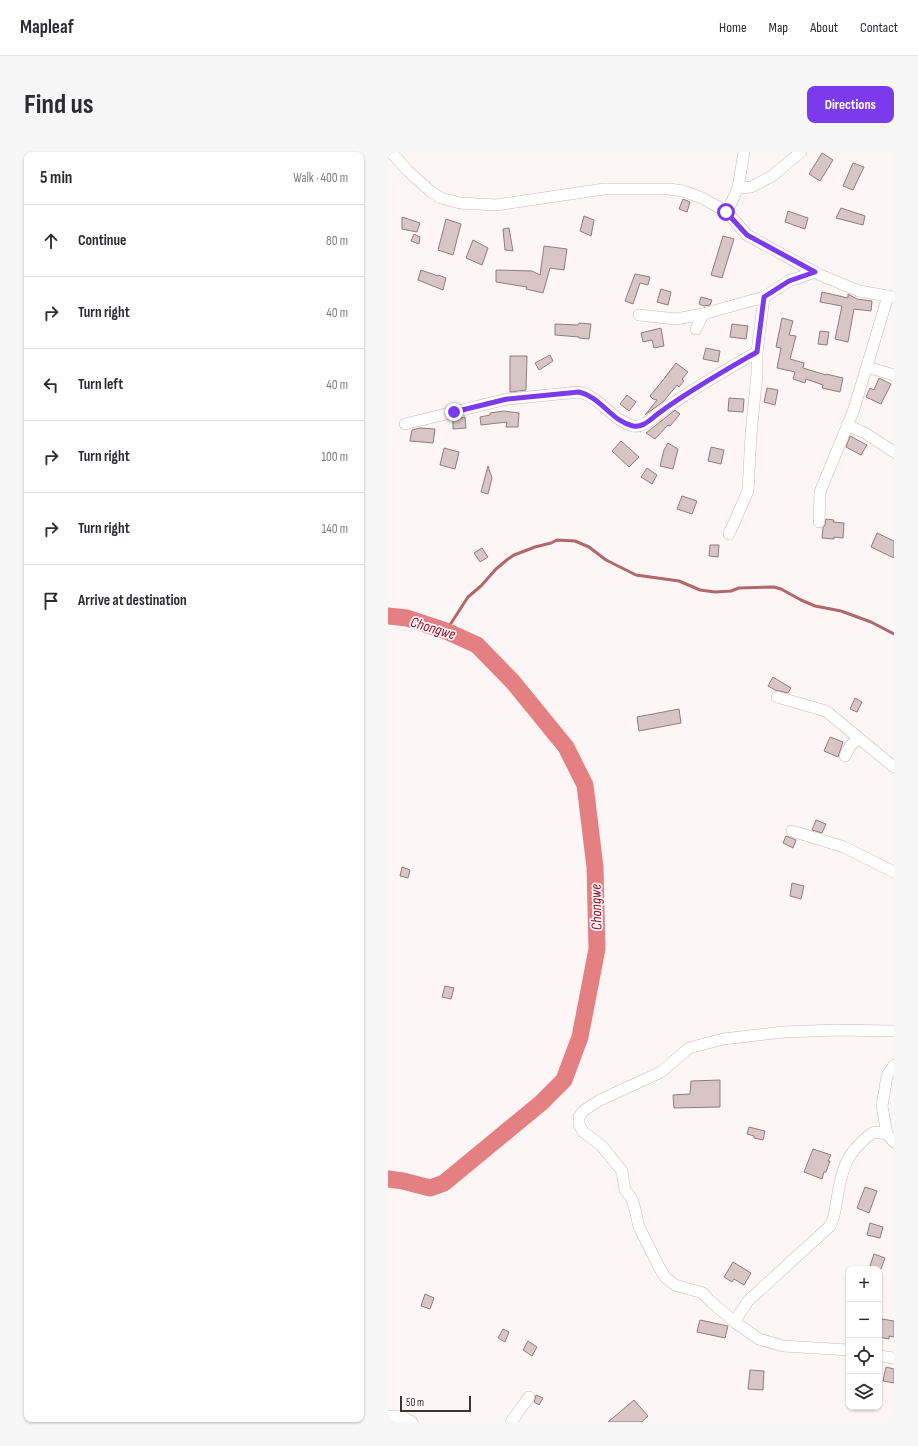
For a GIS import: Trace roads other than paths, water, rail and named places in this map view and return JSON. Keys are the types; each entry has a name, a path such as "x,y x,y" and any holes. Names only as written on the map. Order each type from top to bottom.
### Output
{"street":[{"path":"726,212 738,188 744,152"},
{"path":"738,188 751,187 772,176 801,152"},
{"path":"394,155 408,171 430,191 441,198 460,203 496,206 604,189 669,189 683,191 702,198 726,212 747,235 815,272 859,291 891,296 853,412 820,492 819,522"},
{"path":"640,315 676,318 703,314 764,297 789,281 815,272"},
{"path":"729,534 748,491 751,434 757,374 757,352 764,297"},
{"path":"696,329 703,314"},
{"path":"405,424 507,399 579,392 586,394 595,400 612,416 623,422 632,426 643,425 681,396 757,352"},
{"path":"867,367 894,375"},
{"path":"847,425 864,433 894,452"},
{"path":"777,697 826,711 894,767"},
{"path":"845,756 850,746 859,738"},
{"path":"792,830 844,847 894,872"},
{"path":"846,1350 783,1346 759,1339 710,1302 703,1293 675,1285 666,1278 639,1227 632,1200 625,1190 622,1171 601,1145 583,1132 579,1124 579,1117 584,1111 600,1100 661,1072 689,1048 723,1039 784,1032 836,1030 894,1031"},
{"path":"890,1138 882,1106 887,1076 894,1065"},
{"path":"736,1323 738,1316 748,1301 830,1226 834,1219 840,1182 846,1162 851,1153 872,1133 876,1132 890,1138"},
{"path":"882,1356 894,1358"},
{"path":"511,1422 529,1397"},
{"path":"388,1416 403,1418 412,1422"}],"waterway":[{"path":"446,631 468,597 508,559 514,555 557,540 575,541 589,547 606,560 636,575 679,581 700,590 715,592 731,591 739,588 774,587 815,606 841,611 871,622 894,634"},
{"name":"Chongwe","path":"388,616 407,618 446,631 477,645 513,682 566,747 585,785 595,867 597,949 580,1037 564,1080 541,1103 444,1183 430,1188 388,1179"}]}
